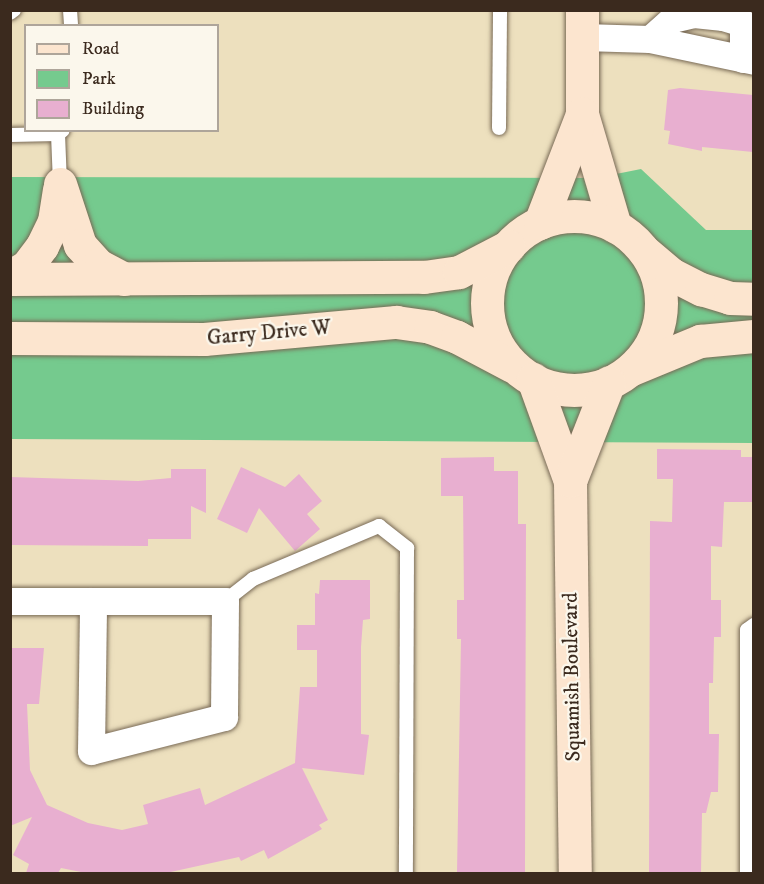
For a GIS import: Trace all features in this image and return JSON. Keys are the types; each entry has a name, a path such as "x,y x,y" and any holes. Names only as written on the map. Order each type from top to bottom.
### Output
{"main road":[{"path":"582,24 582,114 615,226"},
{"path":"540,223 582,114"},
{"path":"10,278 27,266 42,246 54,221 60,184"},
{"path":"60,184 80,245 98,265 124,279"},
{"path":"10,278 424,277 459,272 508,246 540,223 578,216 615,226 671,274 701,289 730,298 753,299"},
{"path":"508,246 490,280 488,309 494,337 525,374 571,389 617,378 662,354 700,341 753,336"},
{"path":"617,378 651,344 660,316 660,287 645,252"},
{"name":"Garry Drive W","path":"10,338 204,339 396,322 430,327 457,337 525,374"},
{"name":"Squamish Boulevard","path":"525,374 570,481 575,873"},
{"name":"Squamish Boulevard","path":"570,481 617,378"}],"street":[{"path":"582,24 650,39 748,60 743,23 723,16 694,14 672,19 650,39"},
{"path":"10,601 93,601 225,601 224,717 91,752 93,601"}],"lane":[{"path":"10,13 14,10"},
{"path":"499,128 500,10"},
{"path":"10,135 61,133 60,184"},
{"path":"225,601 253,579 379,526 407,548 406,873"},
{"path":"747,873 747,630 753,625"}],"green space":[{"path":"641,169 706,230 753,230 753,443 11,439 10,177 596,178"}],"building":[{"path":"680,88 753,95 753,152 702,147 702,151 668,144 670,131 664,130 668,90"},
{"path":"657,449 741,450 741,457 753,457 753,502 724,502 722,547 711,546 711,600 721,600 721,637 714,637 713,683 709,683 709,734 719,734 718,792 711,792 706,813 702,813 701,873 649,873 650,521 672,522 673,479 657,479"},
{"path":"494,457 494,471 518,471 518,524 526,524 525,873 457,873 461,639 457,639 457,600 464,600 463,496 441,496 441,458"},
{"path":"241,467 285,487 299,474 322,501 307,514 320,529 295,551 259,508 247,533 217,519"},
{"path":"171,469 206,469 206,513 191,506 191,539 148,539 148,546 10,545 10,477 138,481 171,478"},
{"path":"320,580 370,580 370,619 363,620 361,647 361,734 369,735 364,775 302,768 328,820 319,825 322,829 268,859 264,850 241,861 239,857 166,873 86,873 61,868 58,873 26,873 29,864 13,855 32,817 10,826 10,648 44,648 39,704 27,704 30,770 47,805 88,823 122,830 148,824 143,805 200,788 205,805 295,763 300,687 317,687 317,650 297,650 297,625 315,625 315,593 319,594"}]}
